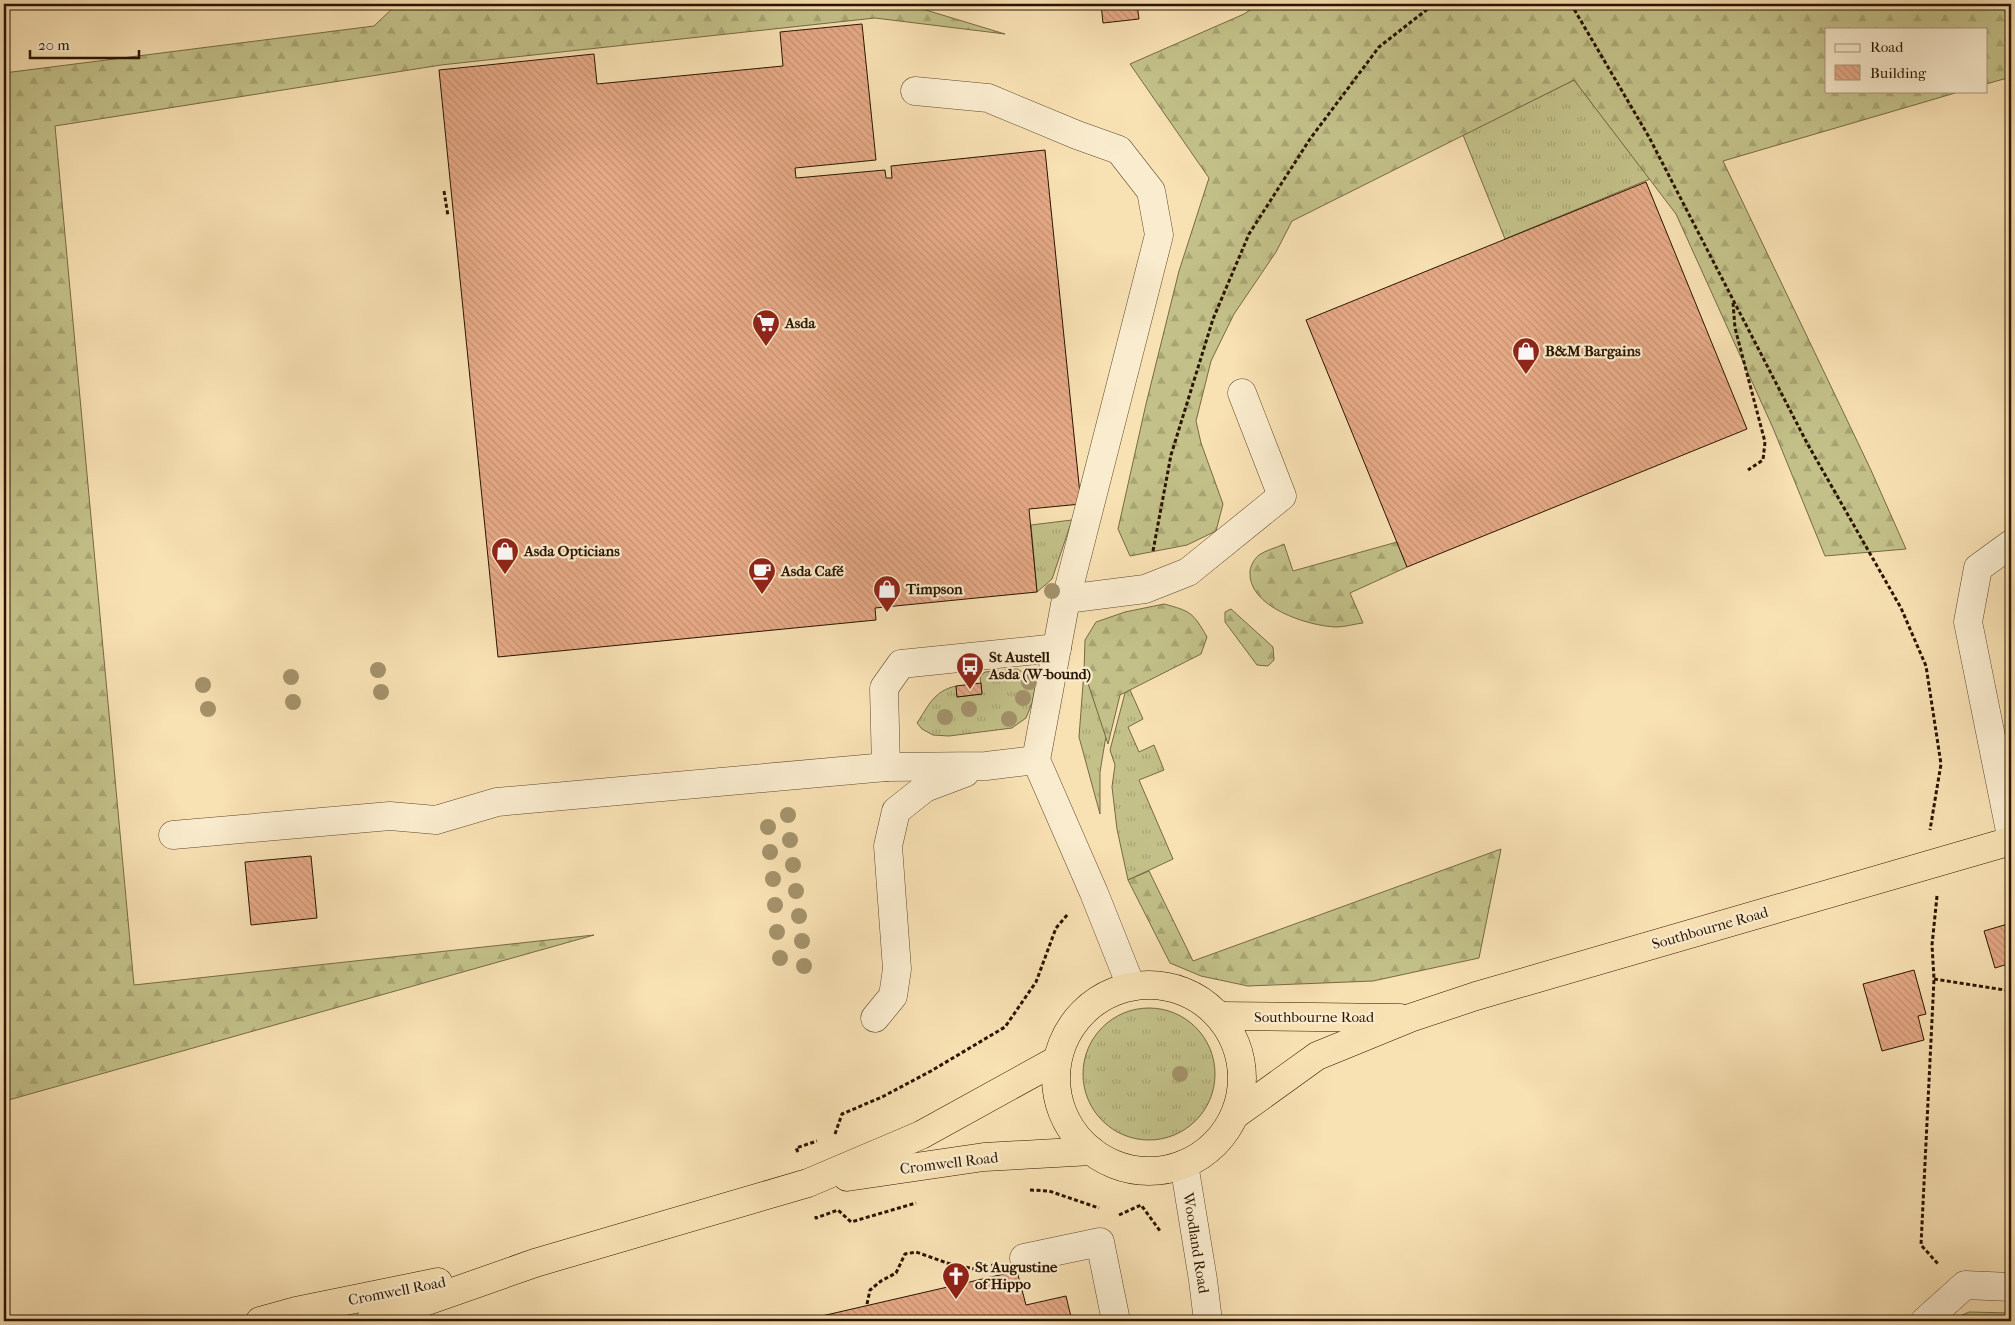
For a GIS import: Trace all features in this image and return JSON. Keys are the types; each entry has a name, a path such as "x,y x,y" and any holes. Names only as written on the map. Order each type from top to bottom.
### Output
{"highway":[{"name":"Southbourne Road","path":"1234,1115 1317,1056 1410,1018 1476,996 2011,841"},
{"path":"1162,985 1191,995 1206,1004 1219,1016 1230,1033 1238,1051 1242,1082 1240,1099 1234,1115 1218,1141 1202,1154 1184,1164 1168,1169 1134,1170 1117,1165 1092,1151 1077,1138 1059,1104 1056,1082 1057,1060 1064,1038 1083,1012 1109,993 1131,986 1162,985"},
{"name":"Southbourne Road","path":"1219,1016 1410,1018"},
{"name":"Cromwell Road","path":"370,1321 535,1263 808,1183 921,1135 1057,1060"},
{"name":"Cromwell Road","path":"808,1183 984,1157 1092,1151"},
{"name":"Cromwell Road","path":"260,1321 296,1311 535,1263"}],"street":[{"path":"915,91 988,98 1077,135 1119,150 1151,191 1159,234 1066,599 1036,760 1131,986"},
{"path":"1066,599 1145,589 1188,572 1282,496 1242,393"},
{"path":"2011,544 1978,568 1968,622 2011,836"},
{"path":"886,767 884,688 901,664 1057,648"},
{"path":"173,835 390,816 436,820 497,802 886,767 986,766 1036,760"},
{"path":"875,1018 893,996 897,969 888,846 896,812 925,788 986,766"},
{"name":"Woodland Road","path":"1184,1164 1208,1321"},
{"path":"1024,1258 1100,1242 1116,1321"},
{"path":"1924,1321 1965,1285 2011,1287"}],"path":[{"path":"1145,589 1171,455 1213,319 1249,234 1310,139 1379,47 1434,4"},
{"path":"1571,4 1649,138 1807,442 1901,608 1926,666 1941,764 1932,865 1934,979 1921,1245 1960,1290"},
{"path":"444,191 448,216"},
{"path":"1733,300 1735,328 1765,442 1763,460 1748,470"},
{"path":"828,1137 836,1134 842,1114 882,1097 931,1071 1005,1027 1036,982 1056,928 1069,913"},
{"path":"1934,979 2011,992"},
{"path":"808,1183 796,1148 820,1140"},
{"path":"1025,1189 1049,1191 1101,1209"},
{"path":"1110,1212 1119,1215 1141,1205 1164,1236 1195,1230"},
{"path":"867,1304 870,1290 881,1281 896,1274 905,1254 916,1252 947,1263 974,1269 1024,1258"}],"green space":[{"path":"425,4 906,4 1005,34 875,18 441,65 55,126 134,985 594,935 5,1101 4,73 374,26 395,6"},
{"path":"1259,4 2011,4 2011,77 1988,83 1988,28 1825,28 1825,92 1959,92 1723,161 1870,468 1906,549 1825,556 1773,428 1676,214 1574,80 1292,221 1276,252 1234,314 1211,361 1196,421 1201,443 1223,504 1216,531 1187,545 1130,556 1118,529 1146,404 1179,271 1209,178 1130,64 1244,14"},
{"path":"1574,80 1650,179 1505,239 1463,135"},
{"path":"1072,520 1052,579 1037,592 1031,525"},
{"path":"1397,542 1407,567 1350,593 1363,623 1336,627 1310,623 1281,612 1269,604 1258,595 1252,584 1250,571 1256,558 1284,544 1293,571"},
{"path":"1164,604 1185,611 1198,622 1207,637 1201,654 1120,695 1108,744 1084,671 1085,640 1096,622 1125,612"},
{"path":"1231,609 1273,647 1274,660 1268,666 1257,665 1225,622 1225,612"},
{"path":"1017,669 1030,676 1036,683 1032,703 1026,718 1012,728 949,736 933,735 922,729 917,723 929,705 942,691 956,686 957,697 982,694 980,676 985,672"},
{"path":"1084,671 1106,736 1100,772 1100,814 1079,737"},
{"path":"1130,690 1143,719 1128,727 1139,752 1154,745 1164,770 1139,780 1173,859 1128,880 1117,829 1112,787 1115,765 1110,750 1125,693"},
{"path":"1501,849 1479,958 1373,981 1248,986 1201,976 1170,963 1128,880 1149,871 1193,961"},
{"path":"1149,1008 1162,1009 1174,1013 1196,1027 1210,1049 1214,1061 1214,1087 1210,1099 1196,1121 1174,1135 1162,1139 1149,1140 1136,1139 1124,1135 1102,1121 1088,1099 1084,1087 1083,1074 1084,1061 1088,1049 1102,1027 1124,1013 1136,1009"},
{"path":"1969,1312 2011,1313 2011,1321 1949,1321"}],"building":[{"path":"1101,4 1137,4 1139,19 1103,23"},
{"name":"Asda","path":"862,24 876,160 795,168 796,178 885,170 886,178 892,178 891,166 1045,150 1081,504 1029,509 1037,592 875,608 876,620 498,657 439,70 594,54 597,84 783,66 780,32"},
{"name":"B&M Bargains","path":"1646,182 1747,429 1407,567 1306,320"},
{"path":"981,683 982,694 957,697 956,686"},
{"path":"311,856 317,918 251,925 245,862"},
{"path":"2011,923 2011,963 1995,968 1984,931"},
{"path":"1914,970 1926,1014 1918,1016 1924,1040 1882,1051 1863,984"},
{"name":"St Augustine of Hippo","path":"1017,1271 1026,1305 1066,1296 1072,1321 800,1321"}],"place":[{"name":"Asda","path":"766,347"},
{"name":"B&M Bargains","path":"1526,375"},
{"name":"Asda Opticians","path":"505,575"},
{"name":"Asda Café","path":"762,595"},
{"name":"Timpson","path":"887,613"},
{"name":"St Austell Asda (W-bound)","path":"970,690"},
{"name":"St Augustine of Hippo","path":"956,1300"}]}
